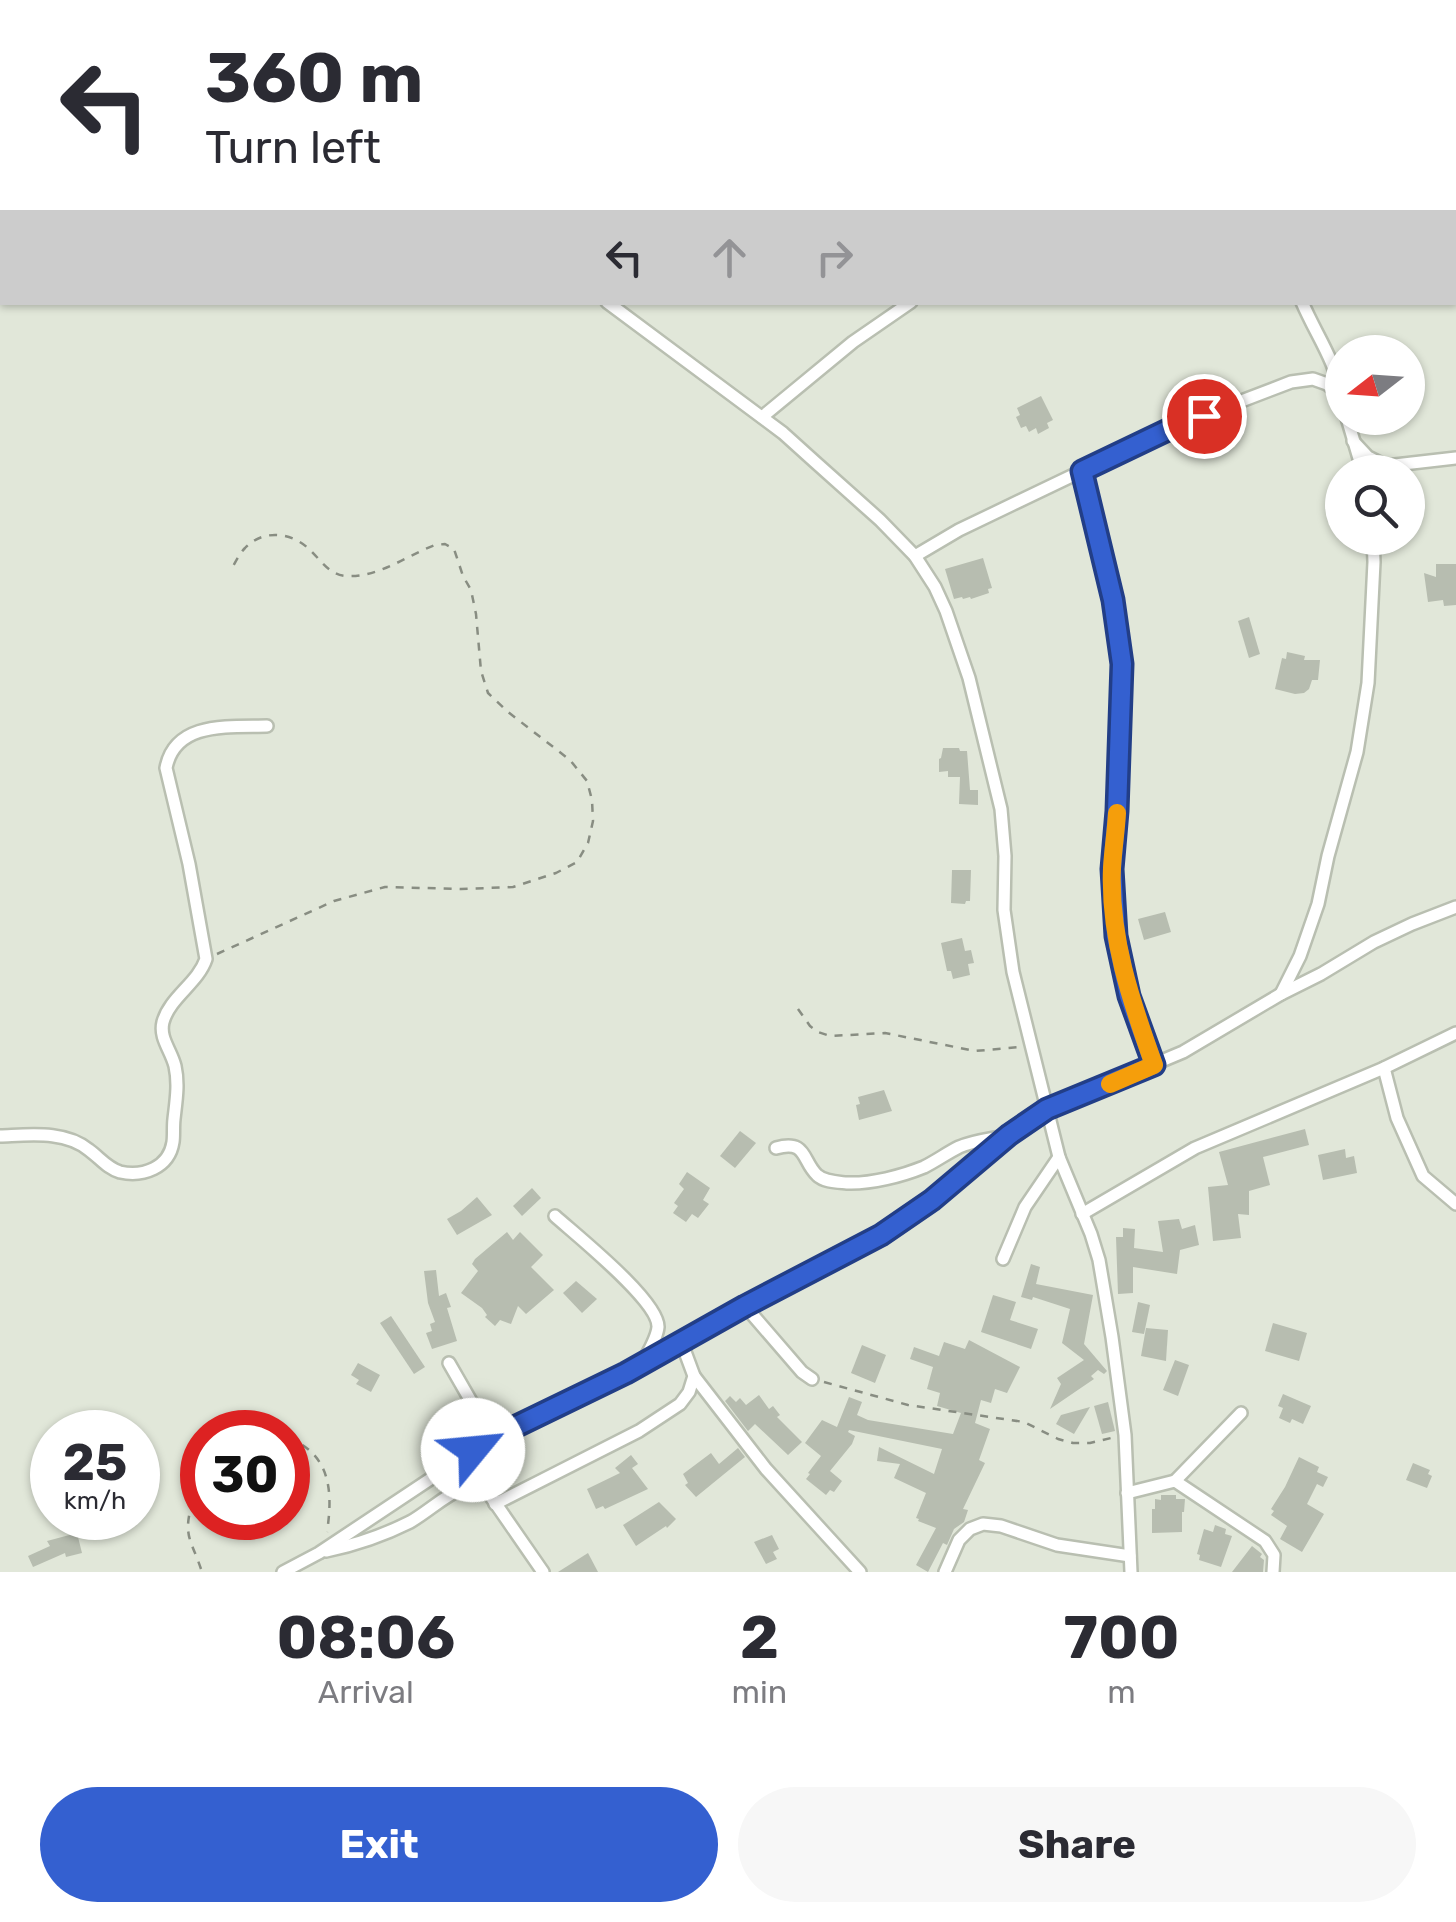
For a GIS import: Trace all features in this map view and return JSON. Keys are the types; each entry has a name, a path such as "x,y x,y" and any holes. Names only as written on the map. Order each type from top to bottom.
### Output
{"street":[{"path":"611,305 783,433 854,496 915,556 935,587 952,628 1001,809 1006,856 1004,910 1013,972 1059,1157 1099,1260 1125,1435 1131,1572"},
{"path":"762,417 854,342 908,305"},
{"path":"1304,305 1325,346"},
{"path":"915,556 958,530 1176,426 1291,382 1313,379 1325,383"},
{"path":"1352,435 1358,455"},
{"path":"1353,441 1367,455"},
{"path":"1425,463 1456,458"},
{"path":"1082,471 1113,600 1122,664 1112,869 1116,936 1129,996 1154,1065"},
{"path":"1281,994 1300,956 1318,904 1357,752 1368,682 1373,555"},
{"path":"0,1136 55,1136 74,1141 112,1169 126,1173 162,1165 173,1144 178,1093 175,1066 164,1039 164,1018 206,959 166,768 169,754 184,736 228,726 267,726"},
{"path":"286,1571 492,1438 642,1364 881,1235 1047,1109 1154,1065 1374,942 1456,907"},
{"path":"1082,1214 1195,1148 1456,1033"},
{"path":"1384,1068 1397,1118 1423,1176 1456,1204"},
{"path":"776,1148 795,1146 809,1160 816,1175 828,1181 852,1183 921,1168 961,1146 1009,1135"},
{"path":"1003,1259 1025,1206 1059,1157"},
{"path":"555,1216 630,1283 649,1306 658,1330 642,1364"},
{"path":"745,1306 812,1379"},
{"path":"681,1341 694,1376 766,1468 860,1572"},
{"path":"449,1363 476,1410 473,1450"},
{"path":"495,1504 666,1415 689,1392 694,1376"},
{"path":"1127,1492 1175,1481 1242,1413"},
{"path":"1175,1481 1265,1542 1274,1555 1273,1572"},
{"path":"322,1551 347,1546 411,1521 471,1485 487,1492 543,1572"},
{"path":"946,1572 959,1540 970,1529 983,1524 1001,1526 1056,1545 1130,1556"}],"path":[{"path":"206,959 334,901 385,887 513,886 556,873 577,862 588,843 593,821 586,781 570,760 488,693 481,671 471,590 454,549 435,545 392,566 365,575 345,576 336,574 292,536 264,536 246,546 232,568"},
{"path":"798,1009 810,1026 830,1036 885,1033 975,1051 1031,1045"},
{"path":"812,1379 908,1405 1024,1422 1073,1443 1125,1435"},
{"path":"310,1449 331,1493 322,1551"},
{"path":"190,1540 202,1572"}],"building":[{"path":"1041,396 1053,420 1047,423 1049,428 1038,434 1036,428 1029,432 1026,426 1021,428 1016,417 1020,415 1017,408"},
{"path":"983,558 992,588 989,593 954,599 945,569"},
{"path":"1436,564 1456,564 1456,605 1444,606 1443,600 1428,602 1424,573 1436,577"},
{"path":"1249,617 1260,654 1249,658 1238,621"},
{"path":"1287,652 1305,656 1304,660 1320,660 1318,680 1312,680 1304,693 1275,689"},
{"path":"943,748 967,751 970,790 978,790 978,805 959,804 960,777 948,777 948,771 939,772"},
{"path":"952,870 971,870 970,901 965,904 951,903"},
{"path":"1165,912 1171,932 1144,940 1138,919"},
{"path":"962,938 974,963 968,964 970,975 953,979 951,971 947,971 941,943"},
{"path":"884,1090 892,1111 859,1120 858,1097"},
{"path":"1305,1129 1309,1145 1263,1157 1270,1185 1249,1191 1249,1215 1238,1214 1241,1238 1213,1241 1208,1187 1228,1185 1219,1152"},
{"path":"740,1131 756,1143 735,1168 720,1156"},
{"path":"1345,1149 1346,1158 1354,1156 1357,1173 1323,1180 1318,1155"},
{"path":"687,1172 710,1188 703,1200 709,1204 698,1218 692,1214 686,1222 673,1213 678,1206 674,1203 684,1189 679,1184"},
{"path":"532,1188 541,1198 522,1216 513,1206"},
{"path":"477,1197 492,1215 457,1235 447,1219"},
{"path":"1179,1219 1182,1229 1195,1225 1199,1245 1180,1250 1177,1274 1133,1267 1133,1293 1118,1294 1116,1237 1123,1237 1123,1228 1135,1229 1134,1248 1163,1252 1158,1221"},
{"path":"507,1232 513,1240 520,1232 543,1255 531,1267 554,1290 526,1314 518,1306 511,1324 500,1320 495,1326 482,1308 461,1293 478,1271 472,1264 475,1259"},
{"path":"1031,1264 1040,1267 1036,1284 1093,1295 1084,1344 1107,1371 1104,1374 1098,1370 1091,1376 1094,1379 1050,1409 1061,1384 1057,1378 1084,1360 1062,1343 1070,1309 1021,1297"},
{"path":"436,1270 439,1296 446,1293 457,1341 432,1349 426,1333 432,1331 430,1324 435,1322 424,1271"},
{"path":"576,1281 597,1299 582,1313 563,1293"},
{"path":"993,1295 1016,1302 1010,1320 1038,1329 1031,1349 981,1332"},
{"path":"1138,1302 1150,1305 1144,1334 1132,1332"},
{"path":"391,1316 425,1367 414,1374 380,1323"},
{"path":"1273,1323 1307,1333 1299,1361 1265,1351"},
{"path":"1146,1328 1168,1330 1166,1361 1141,1356"},
{"path":"969,1340 1020,1367 1007,1393 995,1389 991,1403 981,1400 975,1423 990,1429 979,1460 985,1463 963,1509 968,1510 964,1522 954,1529 947,1545 943,1543 928,1572 916,1565 936,1528 916,1518 926,1493 894,1478 900,1464 877,1461 879,1447 934,1474 942,1449 849,1430 855,1436 852,1444 830,1471 842,1481 834,1492 830,1490 826,1495 806,1479 821,1456 805,1443 822,1420 837,1427 849,1397 862,1402 857,1415 868,1420 953,1434 961,1413 937,1406 940,1393 927,1389 933,1367 910,1359 914,1347 939,1356 944,1342 965,1349"},
{"path":"862,1345 886,1355 875,1383 851,1373"},
{"path":"1175,1360 1189,1365 1178,1396 1163,1390"},
{"path":"358,1363 380,1375 371,1392 356,1384 359,1380 351,1375"},
{"path":"1283,1394 1311,1406 1303,1424 1279,1418"},
{"path":"759,1395 802,1442 788,1455 755,1424 748,1431 725,1401 730,1396 736,1402 740,1398 746,1405"},
{"path":"1108,1402 1115,1431 1102,1434 1094,1406"},
{"path":"1090,1407 1074,1434 1056,1424 1061,1415"},
{"path":"738,1448 745,1457 696,1497 685,1485 688,1483 683,1474 711,1453 719,1464"},
{"path":"631,1455 638,1464 632,1468 648,1489 605,1509 596,1509 587,1489 620,1473 615,1468"},
{"path":"1299,1457 1319,1467 1317,1472 1328,1477 1323,1487 1317,1484 1307,1504 1324,1514 1302,1552 1280,1539 1287,1526 1271,1515"},
{"path":"1413,1463 1430,1470 1427,1488 1406,1480"},
{"path":"1161,1495 1185,1499 1182,1532 1152,1533 1152,1509"},
{"path":"659,1502 676,1519 636,1546 623,1525"},
{"path":"1215,1525 1232,1536 1221,1567 1199,1560 1197,1554 1204,1529 1213,1532"},
{"path":"772,1535 779,1549 773,1552 777,1559 766,1564 754,1542"},
{"path":"79,1540 82,1553 66,1557 65,1553 33,1567 28,1556 50,1546 47,1541"},
{"path":"1252,1546 1262,1554 1263,1572 1232,1572"},
{"path":"588,1553 598,1572 558,1572"}],"slow traffic":[{"path":"1110,1084 1154,1065 1129,996 1116,936 1112,869 1117,813"}],"route":[{"path":"473,1450 626,1373 881,1235 1047,1109 1154,1065 1129,996 1116,936 1112,869 1122,664 1113,600 1082,471 1204,416"}]}
